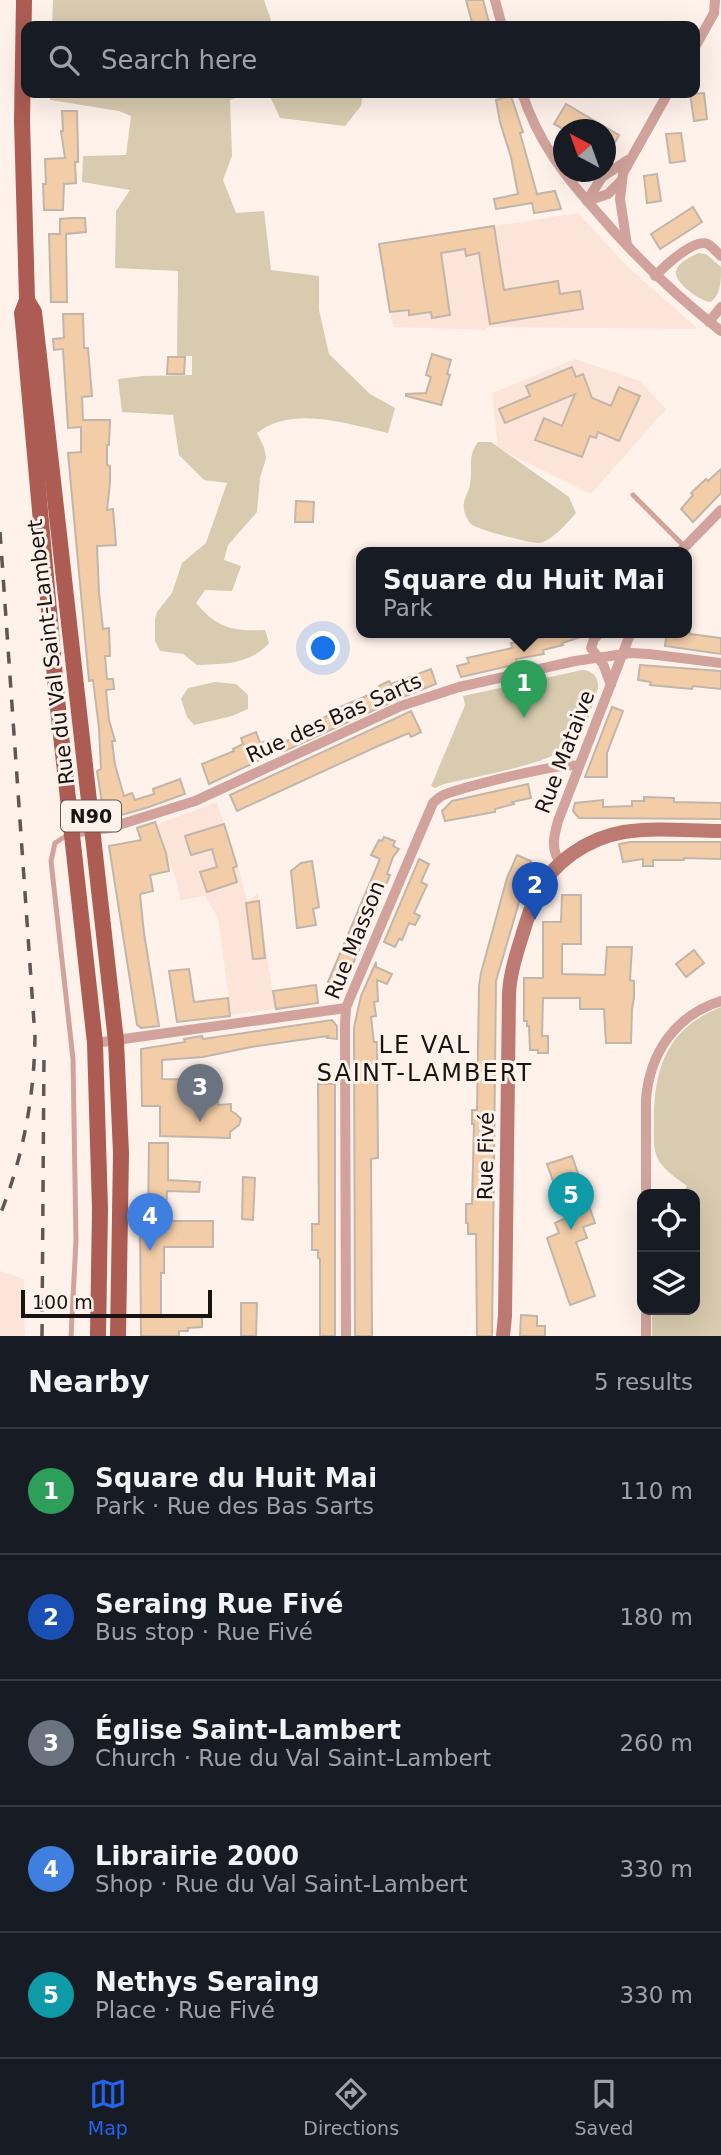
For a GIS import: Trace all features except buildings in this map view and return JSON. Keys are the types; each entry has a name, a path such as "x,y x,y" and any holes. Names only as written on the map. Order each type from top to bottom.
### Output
{"main road":[{"name":"Rue du Val Saint-Lambert","path":"24,0 24,21"},
{"name":"Rue du Val Saint-Lambert","path":"22,98 27,300 22,313 57,699 95,1043 100,1209 98,1336"},
{"name":"Rue du Val Saint-Lambert","path":"27,300 34,312 116,1041 121,1165 118,1336"}],"street":[{"path":"495,0 501,21"},
{"path":"700,39 718,11 715,0"},
{"path":"524,98 534,126 553,156"},
{"path":"627,247 621,206 622,180 665,98"},
{"path":"616,168 631,159"},
{"path":"587,201 608,194 622,180"},
{"path":"572,182 627,247 656,276 721,331"},
{"path":"587,201 597,182"},
{"path":"656,276 671,261 699,243 709,245 721,256"},
{"path":"709,321 721,307"},
{"path":"684,547 721,510"},
{"path":"596,638 591,644 593,652 606,669 611,685"},
{"name":"Rue Mataive","path":"561,863 554,851 555,834 629,638"},
{"name":"Rue des Bas Sarts","path":"72,833 109,828 195,801 401,706 467,685 622,654 649,653 721,663"},
{"name":"Rue Masson","path":"346,1336 346,1008 433,803 442,796 467,788 561,765 579,766"},
{"name":"Rue Fivé","path":"503,1336 510,981 518,947 535,898 540,887 561,863 588,844 624,832 721,831"},
{"path":"646,1189 646,1098 652,1064 662,1044 677,1027 698,1011 721,1001"},
{"path":"95,1043 346,1008"},
{"path":"646,1315 646,1336"}],"lane":[{"path":"633,495 680,547"},
{"path":"71,1336 76,1241 73,1059 51,861 55,843 72,833"}],"shaded area":[{"path":"53,0 264,0 271,21 52,21"},
{"path":"235,98 230,100 232,156 223,180 236,213 264,211 271,270 319,276 319,310 329,354 370,394 395,408 388,433 321,419 303,418 271,425 257,433 266,458 260,478 257,512 228,545 224,560 241,566 232,591 205,590 196,603 204,612 227,627 265,630 269,643 245,659 197,665 183,654 160,651 155,641 157,612 172,593 182,563 206,543 227,483 204,480 179,455 173,415 122,412 118,379 192,375 192,356 177,356 178,271 115,268 116,211 130,190 82,182 83,156 126,155 131,116 119,111 50,100"},
{"path":"271,98 362,98 361,106 345,126 280,118"},
{"path":"578,213 628,267 696,327 695,329 488,327 485,330 393,327 379,244"},
{"path":"698,253 706,254 721,267 719,291 711,302 689,291 676,275 679,265"},
{"path":"575,359 640,381 666,409 591,494 498,448 492,393"},
{"path":"478,442 491,442 569,497 576,513 554,535 539,543 504,536 471,524 465,515 464,506 470,484 471,457"},
{"path":"582,670 594,675 598,688 586,724 574,743 533,763 435,788 431,786 465,705 463,696"},
{"path":"215,682 236,684 248,695 248,709 232,716 194,725 187,717 181,699 188,688"},
{"path":"217,802 247,901 258,894 275,1009 231,1015 218,918 205,896 180,900 177,883 156,825"},
{"path":"721,1007 721,1336 652,1336 652,1315 700,1315 700,1189 685,1189 687,1186 667,1171 657,1156 654,1145 654,1104 656,1085 667,1053 688,1026"},
{"path":"0,1271 24,1279 25,1336 0,1336"}],"railway":[{"path":"0,532 35,1037 26,1128 0,1215"},
{"path":"42,1336 44,1053"}],"place":[{"name":"Square du Huit Mai","path":"524,718"},
{"name":"Seraing Rue Fivé","path":"535,920"},
{"name":"Église Saint-Lambert","path":"200,1122"},
{"name":"Nethys Seraing","path":"571,1230"},
{"name":"Librairie 2000","path":"150,1251"}],"district":[{"name":"LE VAL SAINT-LAMBERT","path":"425,1059"}]}
